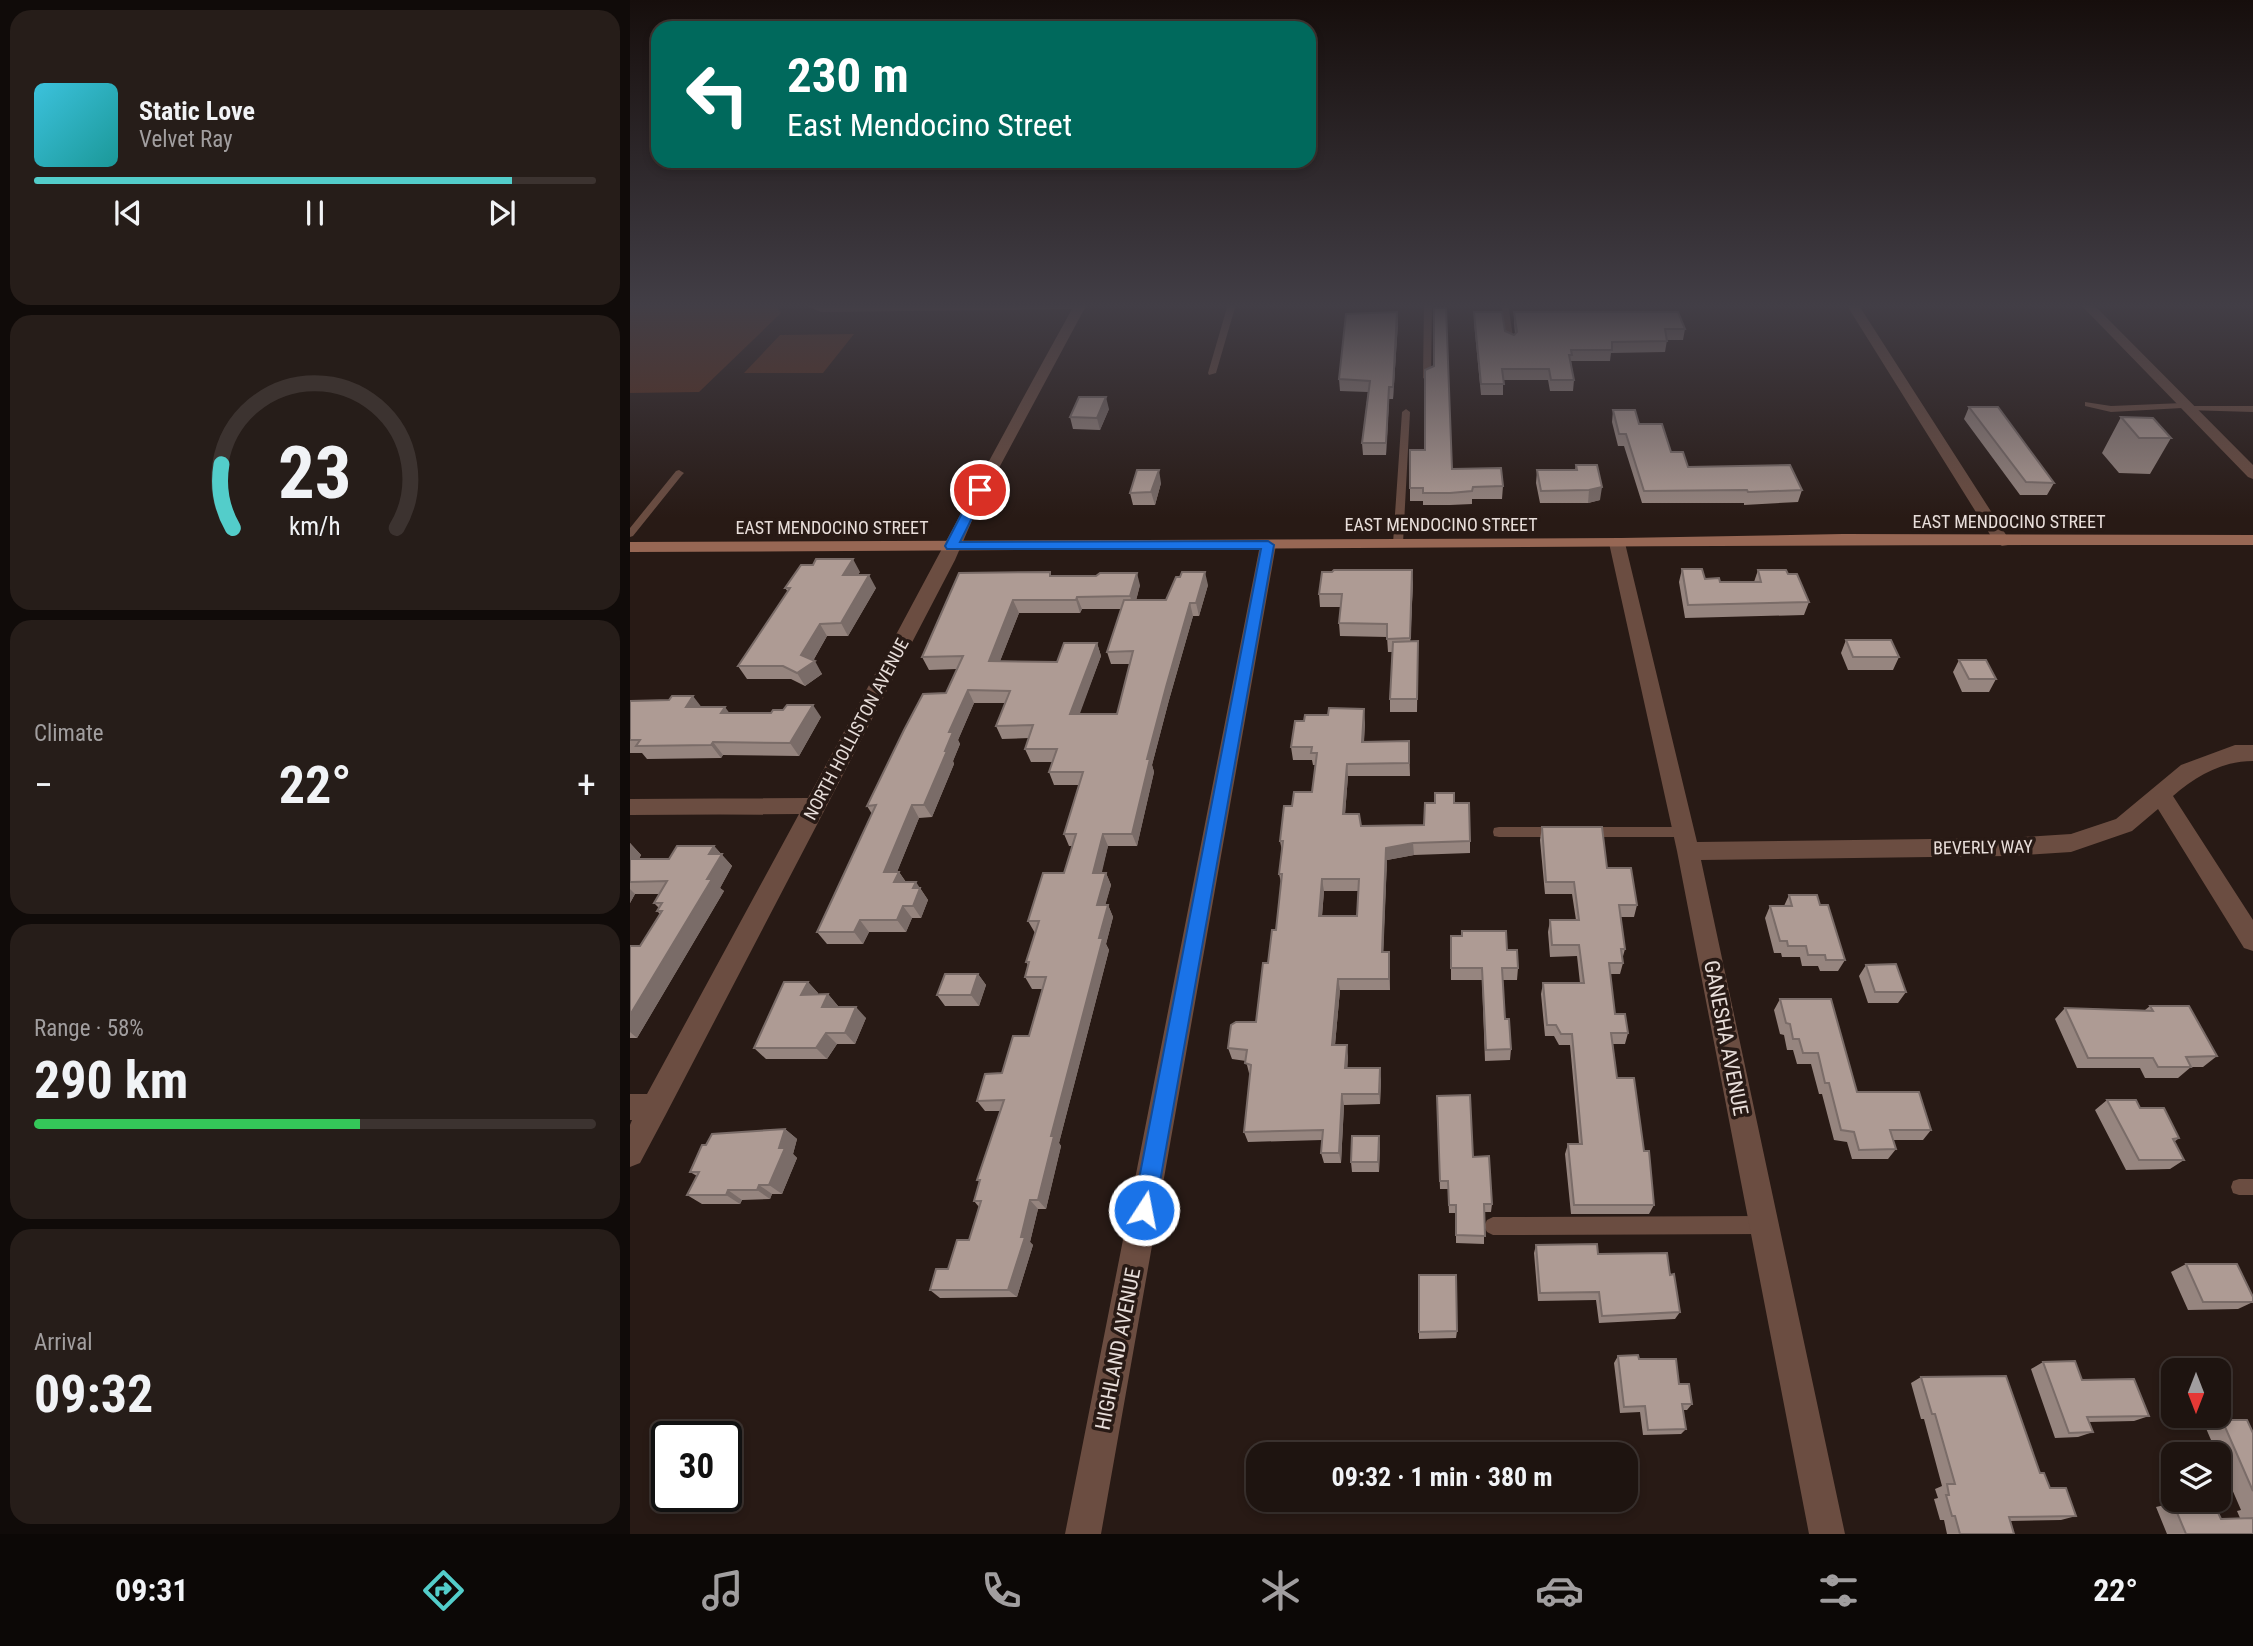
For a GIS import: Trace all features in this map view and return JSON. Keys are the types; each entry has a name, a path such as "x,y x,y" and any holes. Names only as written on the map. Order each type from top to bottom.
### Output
{"street":[{"name":"NORTH HOLLISTON AVENUE","path":"630,1153 642,1107 815,806 1043,376"},
{"path":"1895,376 2002,541"},
{"path":"2154,376 2253,474"},
{"name":"EAST MENDOCINO STREET","path":"630,547 1617,543 1843,539 2253,540"},
{"name":"GANESHA AVENUE","path":"1617,543 1685,841 1827,1534"},
{"name":"HIGHLAND AVENUE","path":"1083,1534 1268,545"},
{"name":"BEVERLY WAY","path":"1685,841 2008,847 2071,844 2124,825 2188,771 2235,753 2253,753"},
{"path":"2161,795 2253,941"},
{"path":"630,807 815,806"}],"lane":[{"path":"2088,404 2111,409 2253,409"},
{"path":"1398,543 1406,412"},
{"path":"630,534 679,473"},
{"path":"1499,832 1571,832 1685,841"},
{"path":"1493,1226 1764,1225"}],"shaded area":[{"path":"630,376 716,376 699,392 630,393"}],"building":[{"path":"1339,376 1394,376 1393,387 1389,387 1386,443 1362,443 1370,381 1339,379"},
{"path":"1425,376 1449,376 1452,469 1501,468 1503,486 1473,487 1472,491 1450,493 1423,493 1423,488 1410,488 1410,450 1425,450"},
{"path":"1480,376 1503,376 1504,384 1481,384"},
{"path":"1550,376 1573,376 1574,380 1551,380"},
{"path":"1079,397 1106,397 1097,418 1070,417"},
{"path":"1969,407 1998,407 2054,483 2026,482"},
{"path":"1613,410 1635,410 1639,424 1662,424 1671,452 1683,452 1688,467 1790,465 1802,490 1644,491 1626,434 1619,434"},
{"path":"2121,417 2153,418 2171,438 2139,438"},
{"path":"1576,465 1597,465 1602,487 1589,490 1541,491 1537,470 1577,470"},
{"path":"1137,470 1159,470 1151,492 1130,493"},
{"path":"816,559 853,559 843,575 869,575 841,623 820,624 801,655 815,661 797,673 783,666 738,666 790,588 785,588 801,565 813,565"},
{"path":"1682,569 1702,569 1705,579 1719,578 1720,582 1761,582 1758,570 1786,570 1788,574 1797,574 1809,602 1688,605"},
{"path":"1412,570 1410,638 1387,639 1387,624 1339,623 1342,594 1319,594 1322,572"},
{"path":"1050,572 1050,576 1137,573 1130,596 1077,597 1076,600 1013,600 989,661 1057,662 1064,643 1097,643 1070,714 1117,714 1133,651 1107,652 1124,600 1166,600 1176,577 1180,577 1182,572 1205,572 1196,603 1190,603 1166,687 1147,759 1150,759 1132,834 1103,834 1093,873 1106,873 1097,905 1108,905 1099,938 1103,938 1051,1136 1054,1136 1038,1200 1030,1200 1021,1237 1025,1237 1008,1290 930,1290 936,1269 948,1269 957,1240 969,1240 981,1201 974,1201 980,1180 977,1180 1004,1100 977,1101 985,1074 1002,1073 1013,1036 1029,1036 1046,977 1025,977 1029,962 1026,962 1039,921 1028,921 1043,873 1064,873 1076,834 1064,834 1083,772 1049,772 1057,749 1025,749 1033,725 996,726 1010,691 968,690 949,732 953,732 947,751 924,805 912,805 884,872 899,872 894,882 916,882 913,888 920,888 913,906 903,906 897,920 860,920 854,932 817,932 876,805 867,806 923,694 946,693 963,656 922,657 959,573"},
{"path":"1846,640 1891,640 1899,657 1853,657"},
{"path":"1418,641 1417,699 1390,699 1393,642"},
{"path":"1959,660 1986,660 1996,679 1969,679"},
{"path":"672,696 693,696 686,707 725,707 721,713 771,713 773,710 783,710 787,705 813,705 790,743 713,742 711,745 636,746 640,740 630,740 630,701 669,700"},
{"path":"1329,708 1364,709 1362,742 1409,741 1409,763 1347,764 1343,814 1359,814 1361,826 1424,825 1425,803 1435,803 1435,793 1454,793 1454,803 1469,803 1470,841 1413,843 1386,848 1382,952 1389,952 1389,979 1338,979 1332,1045 1347,1045 1345,1068 1380,1068 1379,1094 1342,1094 1339,1153 1321,1153 1323,1130 1244,1132 1251,1065 1245,1063 1247,1050 1228,1048 1231,1025 1236,1022 1256,1022 1263,963 1268,963 1272,930 1276,930 1282,874 1279,874 1284,806 1292,806 1294,792 1312,792 1317,753 1311,753 1312,747 1291,747 1295,721 1304,721 1305,715 1328,715","holes":["1322,879 1359,879 1357,916 1319,916"]},
{"path":"1542,827 1602,827 1607,868 1631,868 1637,905 1619,905 1625,949 1621,949 1623,963 1609,963 1615,1014 1625,1014 1628,1033 1611,1033 1617,1078 1634,1078 1644,1151 1649,1151 1654,1205 1574,1205 1568,1144 1582,1144 1572,1034 1561,1034 1556,1025 1547,1025 1543,983 1584,983 1579,945 1552,945 1550,920 1579,920 1574,882 1546,882"},
{"path":"677,846 714,846 709,854 722,854 707,879 712,879 630,1015 630,946 640,946 662,911 657,911 662,903 654,903 667,881 630,882 630,859 669,859"},
{"path":"1789,895 1817,895 1820,905 1828,905 1845,960 1826,960 1825,955 1808,955 1806,946 1788,946 1787,941 1780,941 1770,906 1792,906"},
{"path":"1462,931 1506,931 1507,950 1517,950 1518,968 1502,968 1505,1019 1509,1019 1511,1049 1486,1050 1482,968 1451,968 1451,936 1462,936"},
{"path":"1896,964 1906,992 1875,992 1866,965"},
{"path":"945,974 978,974 971,995 937,995"},
{"path":"784,982 808,982 801,995 828,994 822,1007 856,1007 845,1033 826,1033 816,1048 754,1048"},
{"path":"1780,999 1831,999 1857,1092 1919,1092 1931,1130 1890,1130 1896,1149 1859,1150 1854,1132 1841,1130 1818,1053 1803,1053 1799,1039 1793,1039"},
{"path":"2150,1006 2189,1006 2217,1056 2186,1057 2191,1067 2158,1067 2153,1058 2088,1058 2065,1008 2153,1011"},
{"path":"1470,1095 1473,1157 1489,1156 1492,1204 1484,1204 1485,1236 1456,1235 1456,1205 1449,1205 1448,1181 1440,1181 1437,1096"},
{"path":"2107,1100 2136,1100 2140,1108 2164,1108 2179,1138 2173,1139 2184,1160 2139,1160"},
{"path":"785,1129 779,1148 785,1148 769,1185 759,1185 757,1190 728,1190 726,1195 687,1195 699,1172 690,1172 702,1145 706,1145 712,1134"},
{"path":"1352,1136 1379,1136 1378,1162 1351,1162"},
{"path":"1597,1244 1598,1254 1667,1253 1670,1275 1674,1274 1680,1312 1602,1316 1599,1292 1540,1293 1536,1245"},
{"path":"2186,1264 2237,1264 2253,1302 2203,1302"},
{"path":"1419,1275 1456,1275 1457,1331 1419,1332"},
{"path":"1638,1355 1639,1359 1676,1359 1679,1384 1689,1384 1692,1404 1682,1404 1686,1429 1648,1430 1645,1406 1624,1407 1618,1356"},
{"path":"2075,1361 2082,1380 2134,1379 2149,1416 2087,1417 2093,1432 2069,1433 2043,1362"},
{"path":"2006,1376 2040,1473 2044,1473 2050,1488 2066,1488 2076,1516 2009,1517 2014,1534 1960,1534 1946,1495 1949,1495 1947,1484 1955,1484 1935,1414 1932,1414 1921,1377"},
{"path":"2231,1420 2247,1420 2253,1433 2253,1491 2225,1428 2231,1428"},
{"path":"2177,1512 2218,1512 2221,1519 2253,1518 2253,1534 2186,1534"}],"route":[{"path":"980,490 951,546 1268,545 1144,1210"}]}
